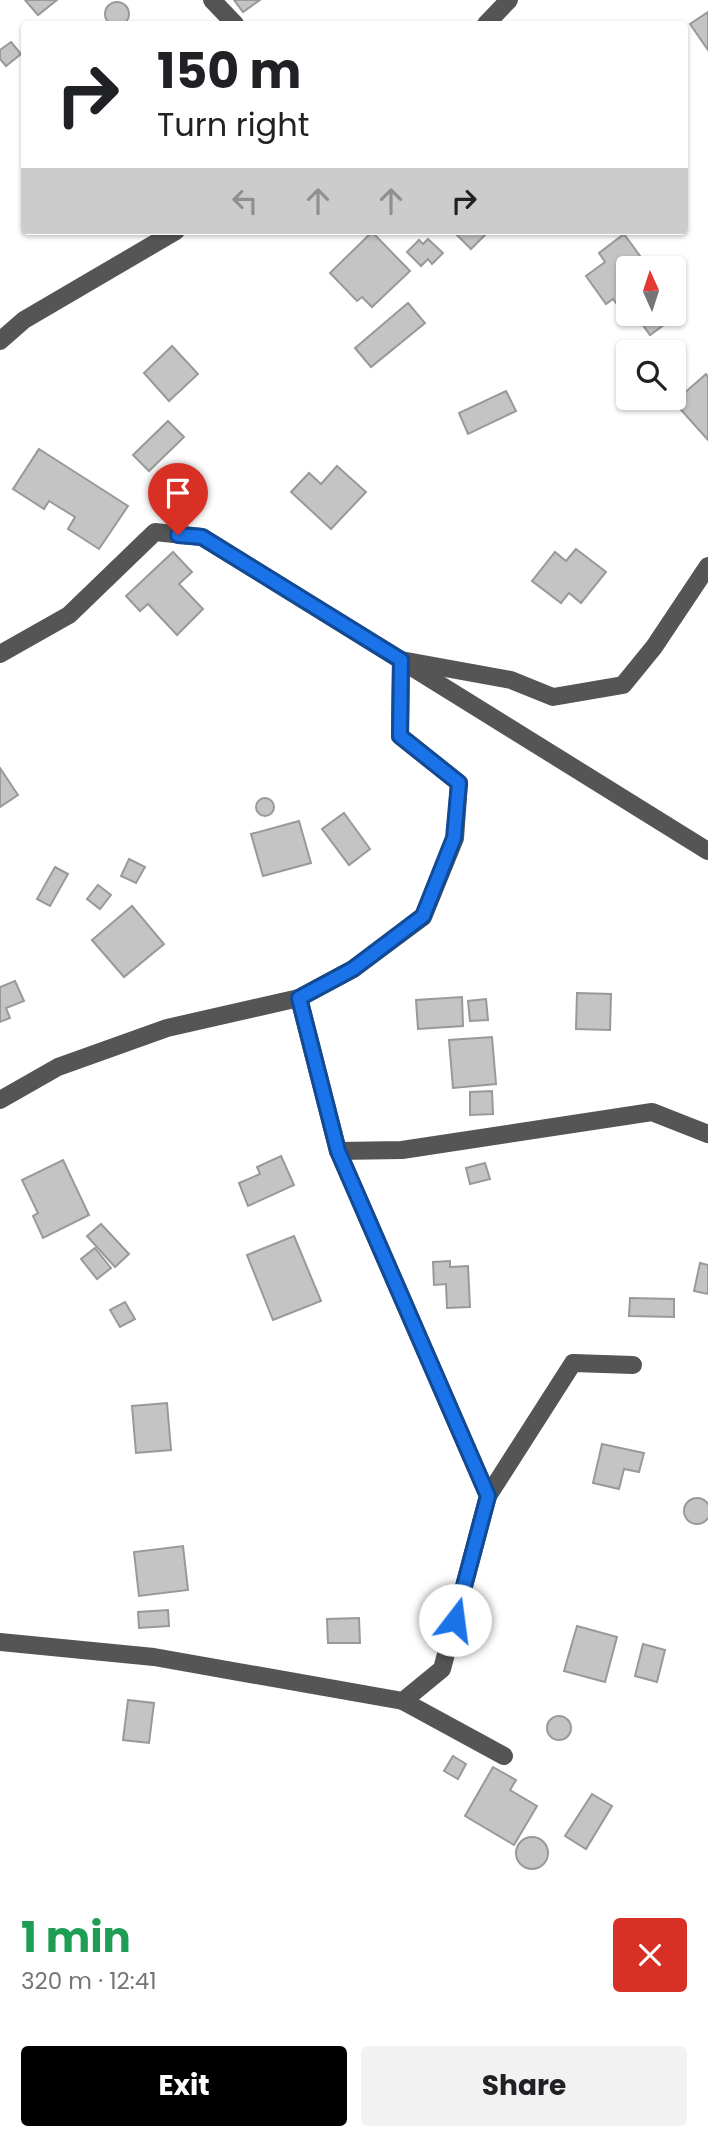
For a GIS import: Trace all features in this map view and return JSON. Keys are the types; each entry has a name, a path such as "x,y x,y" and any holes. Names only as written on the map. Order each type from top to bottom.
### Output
{"lane":[{"path":"212,0 232,21"},
{"path":"489,21 509,0"},
{"path":"0,341 24,320 169,235"},
{"path":"0,654 69,615 155,532 202,537 708,851"},
{"path":"401,660 510,680 553,697 622,685 654,647 708,566"},
{"path":"0,1100 58,1068 166,1028 299,998 353,969 423,916 454,838 459,783 400,736 401,660"},
{"path":"299,998 338,1151 488,1496"},
{"path":"338,1151 402,1150 652,1112 708,1134"},
{"path":"403,1701 442,1670 488,1496 573,1363 633,1365"},
{"path":"0,1642 154,1657 403,1701 503,1756"}],"building":[{"path":"25,0 57,0 38,15"},
{"path":"234,0 260,0 243,12"},
{"path":"113,3 121,3 128,10 126,21 108,21 106,18 106,10"},
{"path":"708,12 708,50 690,24"},
{"path":"11,42 21,54 6,66 0,59 0,50"},
{"path":"369,235 375,235 410,271 372,307 362,297 357,301 330,273"},
{"path":"457,235 485,235 471,249"},
{"path":"623,235 640,256 616,256 616,303 613,299 606,304 586,276 605,262 599,253"},
{"path":"428,239 443,253 432,264 428,259 421,266 407,252 419,240 423,244"},
{"path":"408,303 425,323 371,367 355,348"},
{"path":"644,326 662,326 650,335"},
{"path":"172,346 198,374 169,401 144,373"},
{"path":"706,374 708,440 681,410 686,410 686,392"},
{"path":"506,391 516,411 468,434 459,413"},
{"path":"168,421 184,437 149,471 133,455"},
{"path":"39,449 128,506 99,549 68,529 75,517 49,501 44,509 13,489"},
{"path":"337,466 366,492 331,529 291,492 309,473 321,484"},
{"path":"576,549 606,572 581,603 569,593 561,603 532,581 555,552 566,561"},
{"path":"173,552 192,572 179,584 203,609 177,635 148,604 140,611 126,596"},
{"path":"0,768 18,795 0,807"},
{"path":"261,798 269,798 274,807 272,814 261,816 256,811 256,803"},
{"path":"344,813 370,849 349,865 322,829"},
{"path":"299,821 311,863 263,876 251,834"},
{"path":"129,859 145,867 136,883 121,876"},
{"path":"55,867 68,874 50,906 37,899"},
{"path":"98,885 111,895 100,909 87,899"},
{"path":"132,906 164,944 124,977 92,940"},
{"path":"15,981 24,1001 6,1008 10,1018 0,1022 0,987"},
{"path":"577,993 611,994 610,1030 576,1029"},
{"path":"462,997 463,1026 418,1029 416,1000"},
{"path":"486,999 488,1020 470,1021 468,1001"},
{"path":"492,1037 496,1084 453,1088 449,1040"},
{"path":"492,1091 493,1114 470,1115 470,1092"},
{"path":"281,1156 294,1185 248,1206 239,1183 260,1174 257,1167"},
{"path":"63,1160 89,1215 43,1238 33,1216 38,1213 22,1180"},
{"path":"485,1163 490,1179 470,1184 466,1168"},
{"path":"101,1224 129,1254 115,1267 87,1236"},
{"path":"294,1236 321,1301 273,1320 247,1255"},
{"path":"95,1248 111,1268 97,1279 81,1259"},
{"path":"450,1261 450,1267 468,1266 470,1307 447,1308 446,1284 434,1285 433,1262"},
{"path":"700,1263 708,1265 708,1294 694,1291"},
{"path":"630,1298 674,1299 674,1317 629,1316"},
{"path":"125,1302 135,1319 120,1327 110,1310"},
{"path":"167,1403 171,1450 136,1453 132,1406"},
{"path":"602,1444 644,1453 639,1472 624,1469 619,1489 593,1483"},
{"path":"697,1498 706,1502 709,1516 706,1520 697,1524 688,1520 684,1511 688,1502"},
{"path":"183,1546 188,1590 139,1596 134,1552"},
{"path":"168,1610 169,1626 139,1628 138,1612"},
{"path":"359,1618 360,1643 328,1643 327,1619"},
{"path":"577,1626 617,1637 605,1682 564,1671"},
{"path":"643,1644 665,1650 657,1682 635,1676"},
{"path":"128,1700 154,1703 149,1743 123,1740"},
{"path":"559,1716 567,1720 571,1728 567,1736 559,1740 551,1736 547,1728 551,1720"},
{"path":"453,1756 466,1764 458,1779 444,1771"},
{"path":"493,1767 516,1780 510,1790 537,1806 514,1845 465,1816"},
{"path":"592,1794 612,1806 586,1849 565,1836"},
{"path":"532,1837 543,1842 548,1853 543,1864 532,1869 521,1864 516,1853 521,1842"}],"route":[{"path":"178,535 202,537 401,660 400,736 459,783 454,838 423,916 353,969 299,998 338,1151 488,1496 455,1620"}]}
